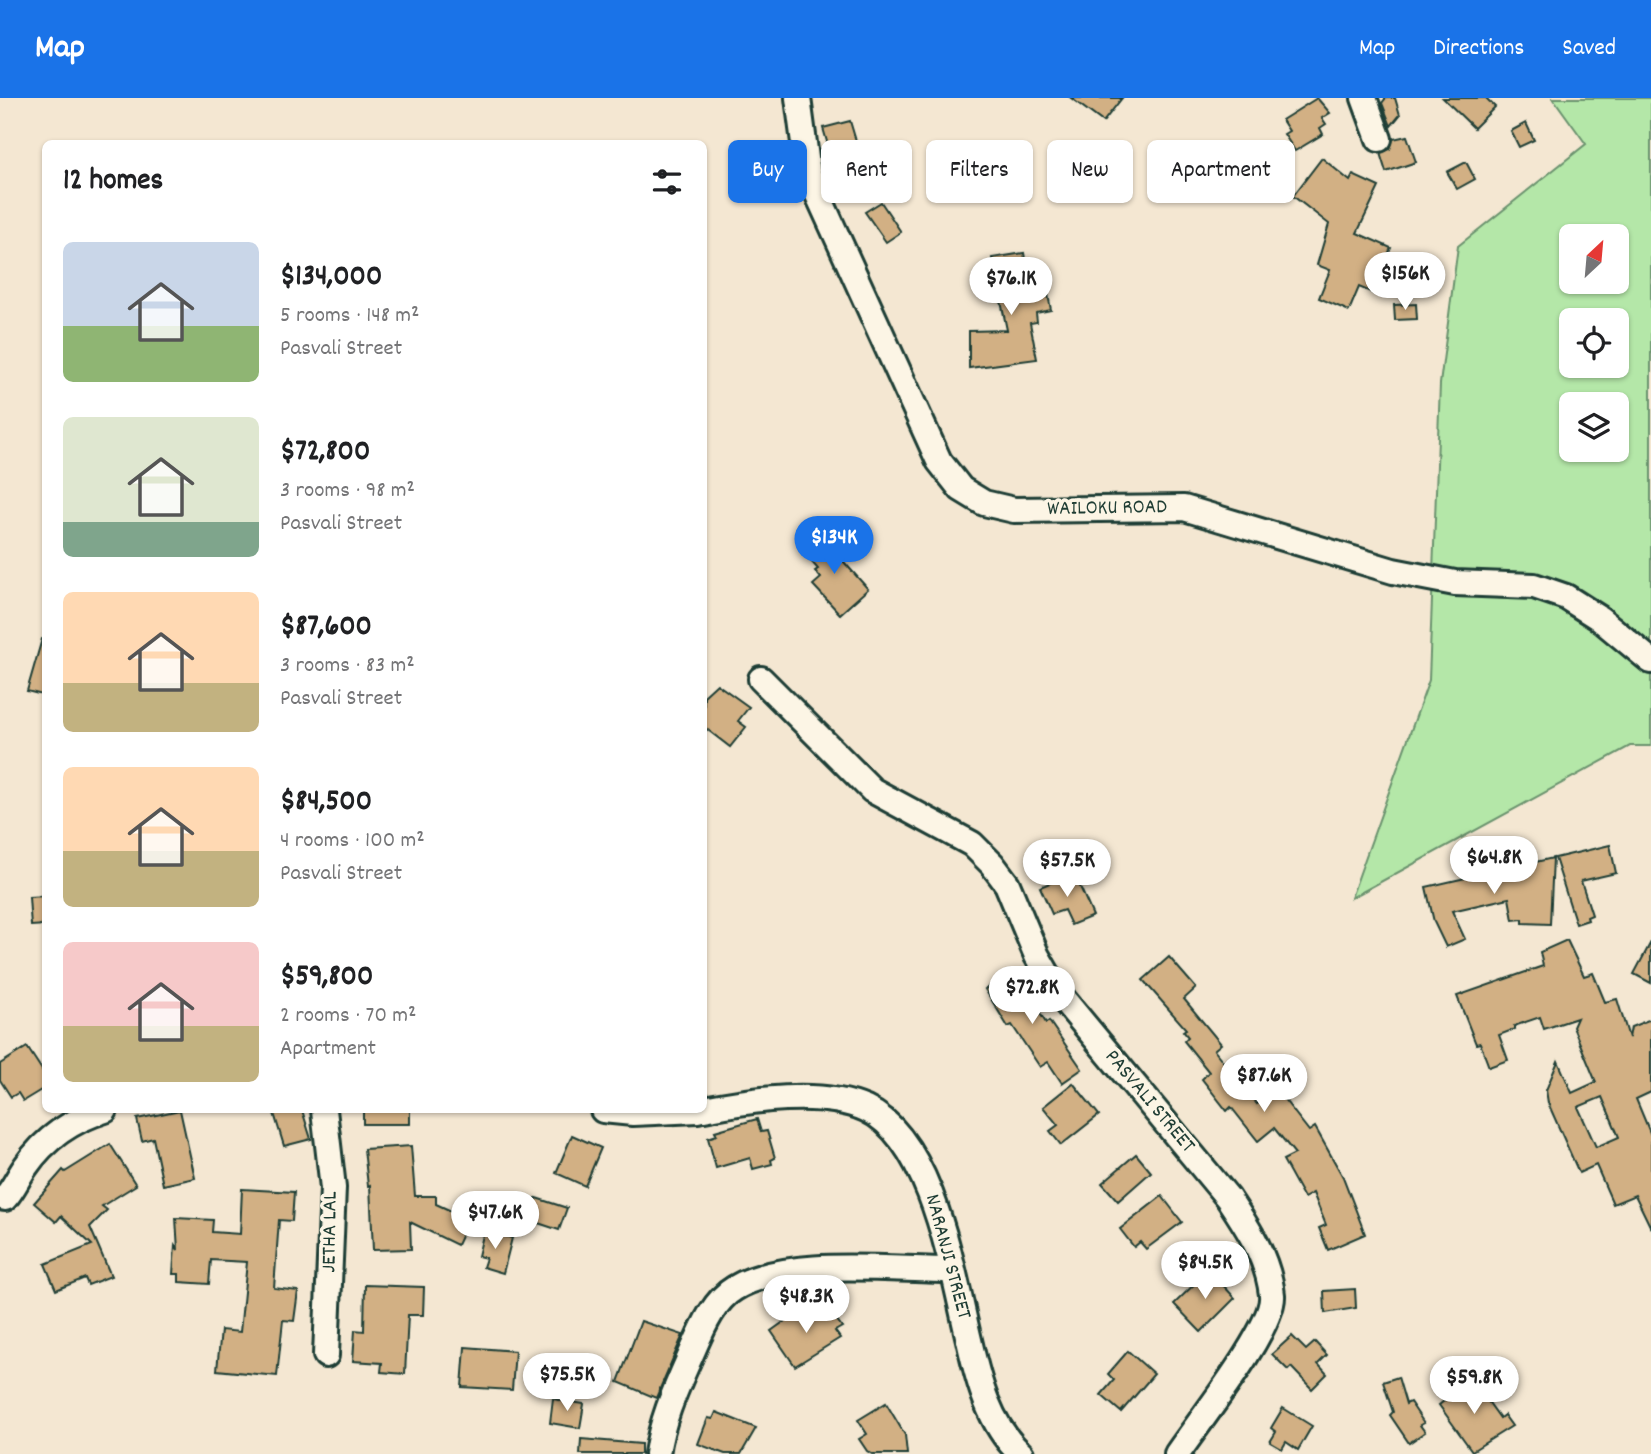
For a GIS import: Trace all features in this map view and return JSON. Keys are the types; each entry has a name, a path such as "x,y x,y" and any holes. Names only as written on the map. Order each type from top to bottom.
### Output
{"street":[{"name":"WAILOKU ROAD","path":"798,98 808,173 939,461 961,489 984,503 1014,510 1184,508 1394,571 1455,583 1534,586 1566,597 1599,618 1651,661"},
{"path":"1364,98 1380,139"},
{"name":"PASVALI STREET","path":"761,679 872,790 972,844 992,864 1007,884 1037,956 1059,994 1228,1199 1248,1228 1265,1262 1272,1298 1260,1334 1177,1454"},
{"name":"NARANJI STREET","path":"707,1107 754,1099 824,1099 867,1110 906,1144 934,1200 978,1378 997,1424 1021,1454"},
{"path":"5,1198 33,1155 48,1140 68,1124 97,1113"},
{"name":"JETHA LAL","path":"324,1113 333,1188 326,1355"},
{"path":"626,1113 649,1113"},
{"path":"657,1454 666,1409 702,1330 725,1296 735,1288 766,1276 800,1269 951,1270"}],"green space":[{"path":"1553,98 1651,98 1651,746 1630,746 1351,898 1429,680 1440,384 1458,246 1586,144"}],"building":[{"path":"1071,98 1122,98 1103,122"},
{"path":"1317,98 1330,113 1322,118 1326,124 1320,128 1323,134 1295,151 1295,140 1288,140 1284,134 1289,131 1282,120"},
{"path":"1386,98 1395,98 1400,115 1391,126 1382,103"},
{"path":"1443,98 1486,98 1495,107 1474,128"},
{"path":"850,121 856,140 826,140 823,128"},
{"path":"1526,123 1534,140 1519,147 1511,131"},
{"path":"1407,136 1416,162 1386,172 1380,153 1390,149 1393,139"},
{"path":"1322,158 1350,181 1353,175 1379,187 1357,233 1391,248 1383,266 1386,267 1380,282 1385,284 1380,296 1359,287 1349,311 1319,298 1330,270 1317,265 1329,224 1295,198 1295,193"},
{"path":"1466,162 1475,179 1457,189 1447,172"},
{"path":"882,203 901,232 886,242 865,212"},
{"path":"1024,253 1030,287 1046,284 1051,310 1036,313 1037,322 1030,323 1037,359 969,368 969,331 1007,330 992,258"},
{"path":"1416,304 1417,319 1395,320 1394,305"},
{"path":"820,535 868,589 840,614 813,585 821,578 815,571 818,569 802,551"},
{"path":"42,639 42,695 27,691"},
{"path":"717,684 749,707 738,721 746,727 730,747 707,729 707,693"},
{"path":"1610,845 1616,873 1581,881 1592,915 1587,917 1588,920 1576,924 1555,858"},
{"path":"1553,858 1550,924 1513,920 1509,898 1452,911 1465,939 1446,947 1434,922 1426,887"},
{"path":"1074,873 1093,916 1071,925 1064,910 1052,914 1040,887"},
{"path":"42,896 42,925 31,926 29,897"},
{"path":"1567,940 1584,976 1593,973 1605,1002 1617,999 1629,1038 1631,1027 1651,1019 1651,1092 1636,1099 1651,1135 1651,1228 1635,1195 1613,1204 1596,1165 1579,1173 1548,1103 1546,1090 1558,1061 1572,1093 1596,1082 1573,1027 1577,1018 1544,1029 1540,1017 1514,1026 1515,1029 1499,1035 1508,1060 1489,1067 1480,1043 1476,1044 1457,996 1543,966 1540,952","holes":["1602,1097 1619,1137 1596,1147 1578,1107"]},
{"path":"1651,942 1651,983 1634,974"},
{"path":"1169,957 1196,988 1184,999 1221,1044 1214,1050 1257,1104 1276,1089 1309,1131 1315,1127 1343,1177 1365,1234 1328,1250 1319,1228 1326,1225 1313,1193 1304,1198 1283,1160 1295,1154 1274,1128 1258,1141 1231,1107 1227,1111 1202,1079 1209,1072 1184,1041 1188,1037 1183,1031 1186,1029 1143,980"},
{"path":"1021,969 1028,982 1023,985 1046,1023 1049,1021 1082,1069 1062,1083 1048,1062 1040,1067 1012,1025 1008,1027 985,989"},
{"path":"27,1047 42,1070 42,1089 23,1101 18,1093 11,1097 0,1080 0,1064"},
{"path":"1073,1083 1099,1115 1061,1145 1050,1131 1058,1125 1043,1107"},
{"path":"181,1113 195,1178 163,1185 153,1138 142,1141 137,1119"},
{"path":"274,1113 303,1113 311,1139 284,1146"},
{"path":"363,1113 410,1113 410,1124 363,1124"},
{"path":"757,1119 761,1132 767,1131 775,1158 771,1160 772,1164 753,1169 750,1158 716,1168 708,1138 717,1135 715,1131"},
{"path":"572,1135 601,1148 585,1186 556,1173"},
{"path":"110,1144 136,1185 102,1206 107,1210 90,1227 111,1276 88,1285 85,1278 56,1290 45,1264 92,1245 61,1216 56,1222 34,1203 63,1170 65,1172"},
{"path":"411,1146 415,1196 436,1196 436,1204 469,1219 457,1245 410,1222 411,1249 373,1250 370,1185 368,1186 364,1149"},
{"path":"1136,1154 1151,1172 1118,1201 1102,1183"},
{"path":"242,1189 294,1192 292,1221 279,1220 274,1288 298,1291 294,1321 283,1320 277,1376 217,1370 221,1330 240,1332 247,1262 211,1260 209,1284 179,1282 179,1274 173,1274 175,1245 178,1250 176,1218 213,1220 212,1232 240,1234"},
{"path":"1162,1196 1182,1222 1146,1249 1140,1242 1134,1247 1120,1229"},
{"path":"536,1198 567,1208 559,1230 529,1220"},
{"path":"484,1231 512,1238 503,1273 483,1267 486,1258 478,1256"},
{"path":"1209,1270 1235,1298 1201,1332 1174,1304"},
{"path":"365,1285 424,1287 423,1315 408,1315 405,1374 381,1372 382,1363 353,1361 355,1330 364,1331"},
{"path":"1355,1289 1356,1308 1325,1313 1324,1291"},
{"path":"813,1307 821,1319 831,1312 842,1327 835,1331 840,1338 795,1366 771,1331 799,1311 802,1315"},
{"path":"641,1321 683,1335 656,1398 618,1382"},
{"path":"1292,1336 1306,1350 1315,1342 1327,1355 1318,1364 1327,1374 1312,1389 1291,1367 1288,1370 1272,1354"},
{"path":"465,1347 515,1351 512,1390 462,1387"},
{"path":"1128,1351 1154,1374 1121,1412 1101,1395 1114,1380 1108,1374"},
{"path":"1398,1377 1406,1404 1410,1402 1424,1423 1420,1425 1425,1432 1409,1443 1390,1415 1393,1412 1383,1382"},
{"path":"1472,1379 1500,1418 1504,1415 1512,1426 1472,1451 1439,1405"},
{"path":"553,1399 584,1404 580,1428 550,1423"},
{"path":"886,1403 905,1435 907,1454 872,1454 859,1439 867,1434 858,1420"},
{"path":"1283,1408 1312,1426 1298,1450 1286,1442 1282,1449 1270,1442 1276,1432 1271,1428"},
{"path":"716,1412 756,1428 741,1454 725,1454 698,1444 708,1418 713,1419"},
{"path":"581,1439 641,1444 641,1454 580,1454"}]}
